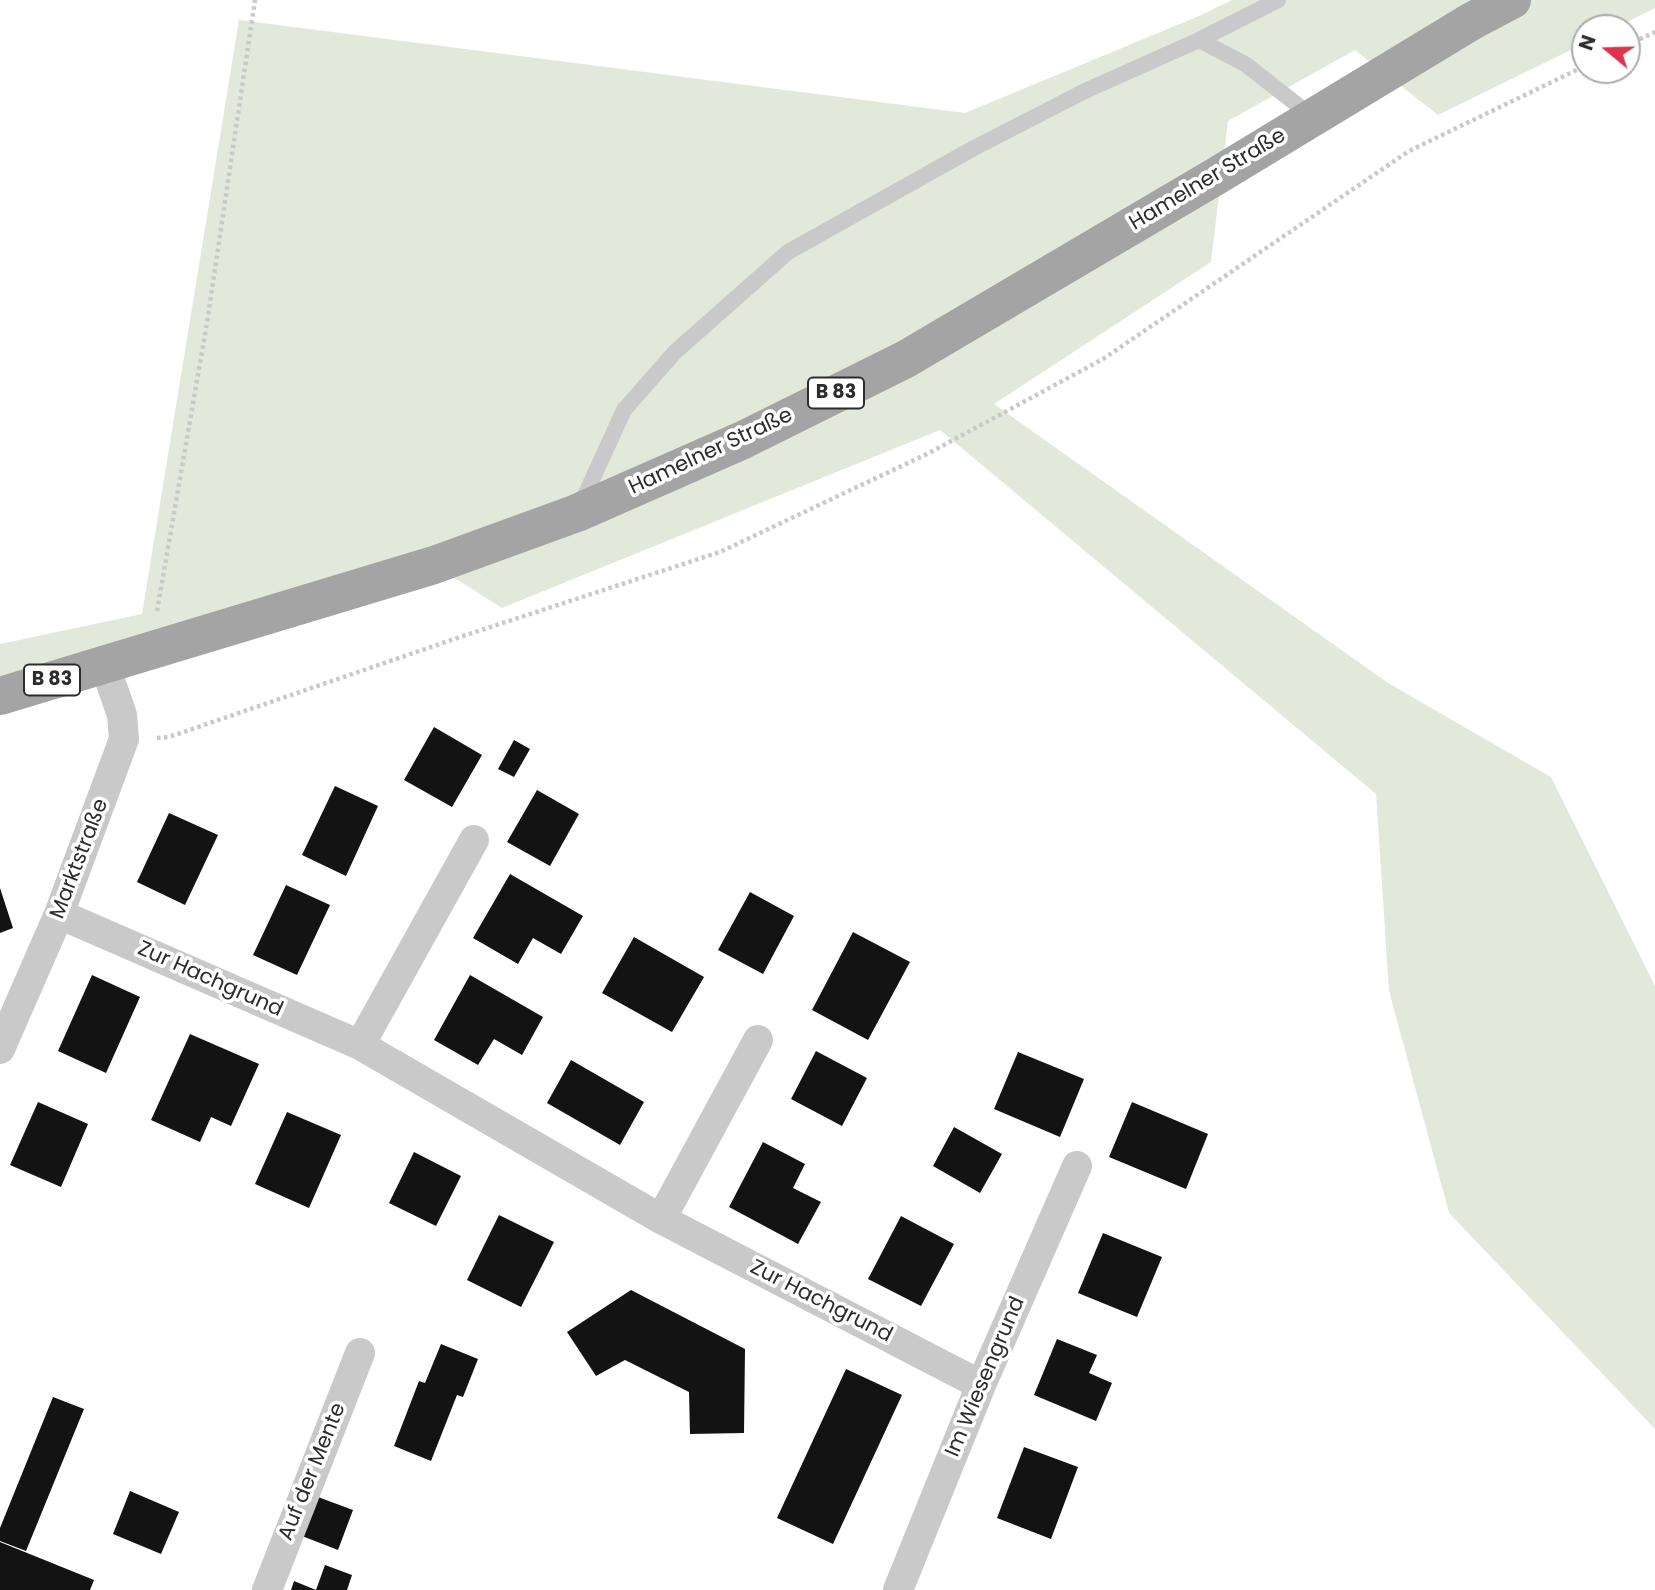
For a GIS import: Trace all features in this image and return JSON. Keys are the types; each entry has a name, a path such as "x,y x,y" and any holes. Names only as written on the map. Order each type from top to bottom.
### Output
{"main road":[{"name":"Hamelner Straße","path":"0,696 434,565 577,513 743,440 906,359 1472,21 1512,0"}],"street":[{"name":"Marktstraße","path":"0,1049 60,914 124,740 122,715 104,663"},
{"path":"360,1045 474,840"},
{"name":"Zur Hachgrund","path":"60,914 360,1045 661,1219 981,1385"},
{"path":"661,1219 758,1040"},
{"name":"Im Wiesengrund","path":"898,1590 981,1385 1077,1166"},
{"name":"Auf der Mente","path":"267,1590 360,1353"}],"lane":[{"path":"577,513 624,410 675,352 788,252 1011,129 1278,0"},
{"path":"1199,40 1245,64 1313,117"}],"path":[{"path":"150,649 207,323 255,0"},
{"path":"124,740 169,737 463,636 720,552 929,453 1103,359 1409,150 1571,73"}],"green space":[{"path":"1232,0 1655,0 1655,8 1641,15 1571,14 1571,50 1438,115 1355,50 1228,121 1211,262 994,404 1388,683 1551,777 1655,986 1655,1429 1449,1213 1389,991 1376,794 940,430 502,608 434,565 0,696 0,644 142,614 239,20 965,113"}],"building":[{"path":"434,727 482,755 452,807 404,780"},
{"path":"514,740 530,749 514,777 498,769"},
{"path":"335,786 378,806 346,876 302,855"},
{"path":"537,790 579,814 550,866 507,842"},
{"path":"169,813 218,835 185,905 137,882"},
{"path":"510,874 583,916 561,954 533,938 518,964 473,938"},
{"path":"286,885 330,905 297,975 253,955"},
{"path":"0,888 13,928 0,933"},
{"path":"750,892 794,916 763,974 718,950"},
{"path":"853,932 910,962 868,1040 812,1010"},
{"path":"634,937 704,977 672,1032 602,993"},
{"path":"92,975 140,997 106,1073 58,1051"},
{"path":"470,975 543,1017 522,1055 494,1039 478,1065 434,1040"},
{"path":"190,1034 259,1064 231,1126 211,1117 200,1142 151,1120"},
{"path":"816,1051 867,1078 842,1126 791,1099"},
{"path":"1018,1052 1084,1079 1060,1137 994,1109"},
{"path":"571,1060 644,1102 620,1145 547,1103"},
{"path":"38,1102 88,1124 61,1187 10,1165"},
{"path":"1132,1102 1208,1134 1186,1189 1109,1157"},
{"path":"287,1112 341,1135 309,1208 255,1184"},
{"path":"954,1127 1002,1154 980,1193 933,1166"},
{"path":"763,1142 805,1164 793,1188 821,1202 798,1244 729,1207"},
{"path":"414,1152 461,1176 436,1226 389,1203"},
{"path":"499,1215 554,1242 521,1307 467,1280"},
{"path":"901,1216 954,1244 921,1306 868,1279"},
{"path":"1103,1233 1162,1257 1137,1317 1078,1293"},
{"path":"631,1290 745,1349 744,1433 690,1434 689,1392 625,1360 596,1376 567,1332"},
{"path":"1057,1339 1097,1355 1089,1373 1112,1383 1096,1421 1034,1395"},
{"path":"441,1344 478,1359 463,1397 457,1395 431,1461 394,1446 419,1381 425,1383"},
{"path":"846,1369 902,1395 833,1544 777,1518"},
{"path":"53,1397 84,1409 26,1551 0,1541 0,1528"},
{"path":"1024,1447 1078,1467 1051,1539 997,1518"},
{"path":"130,1491 179,1512 161,1554 113,1534"},
{"path":"318,1497 353,1510 338,1550 302,1536"},
{"path":"0,1542 94,1580 90,1590 0,1590"},
{"path":"325,1565 352,1575 347,1590 316,1590"},
{"path":"294,1581 316,1590 291,1590"}]}
